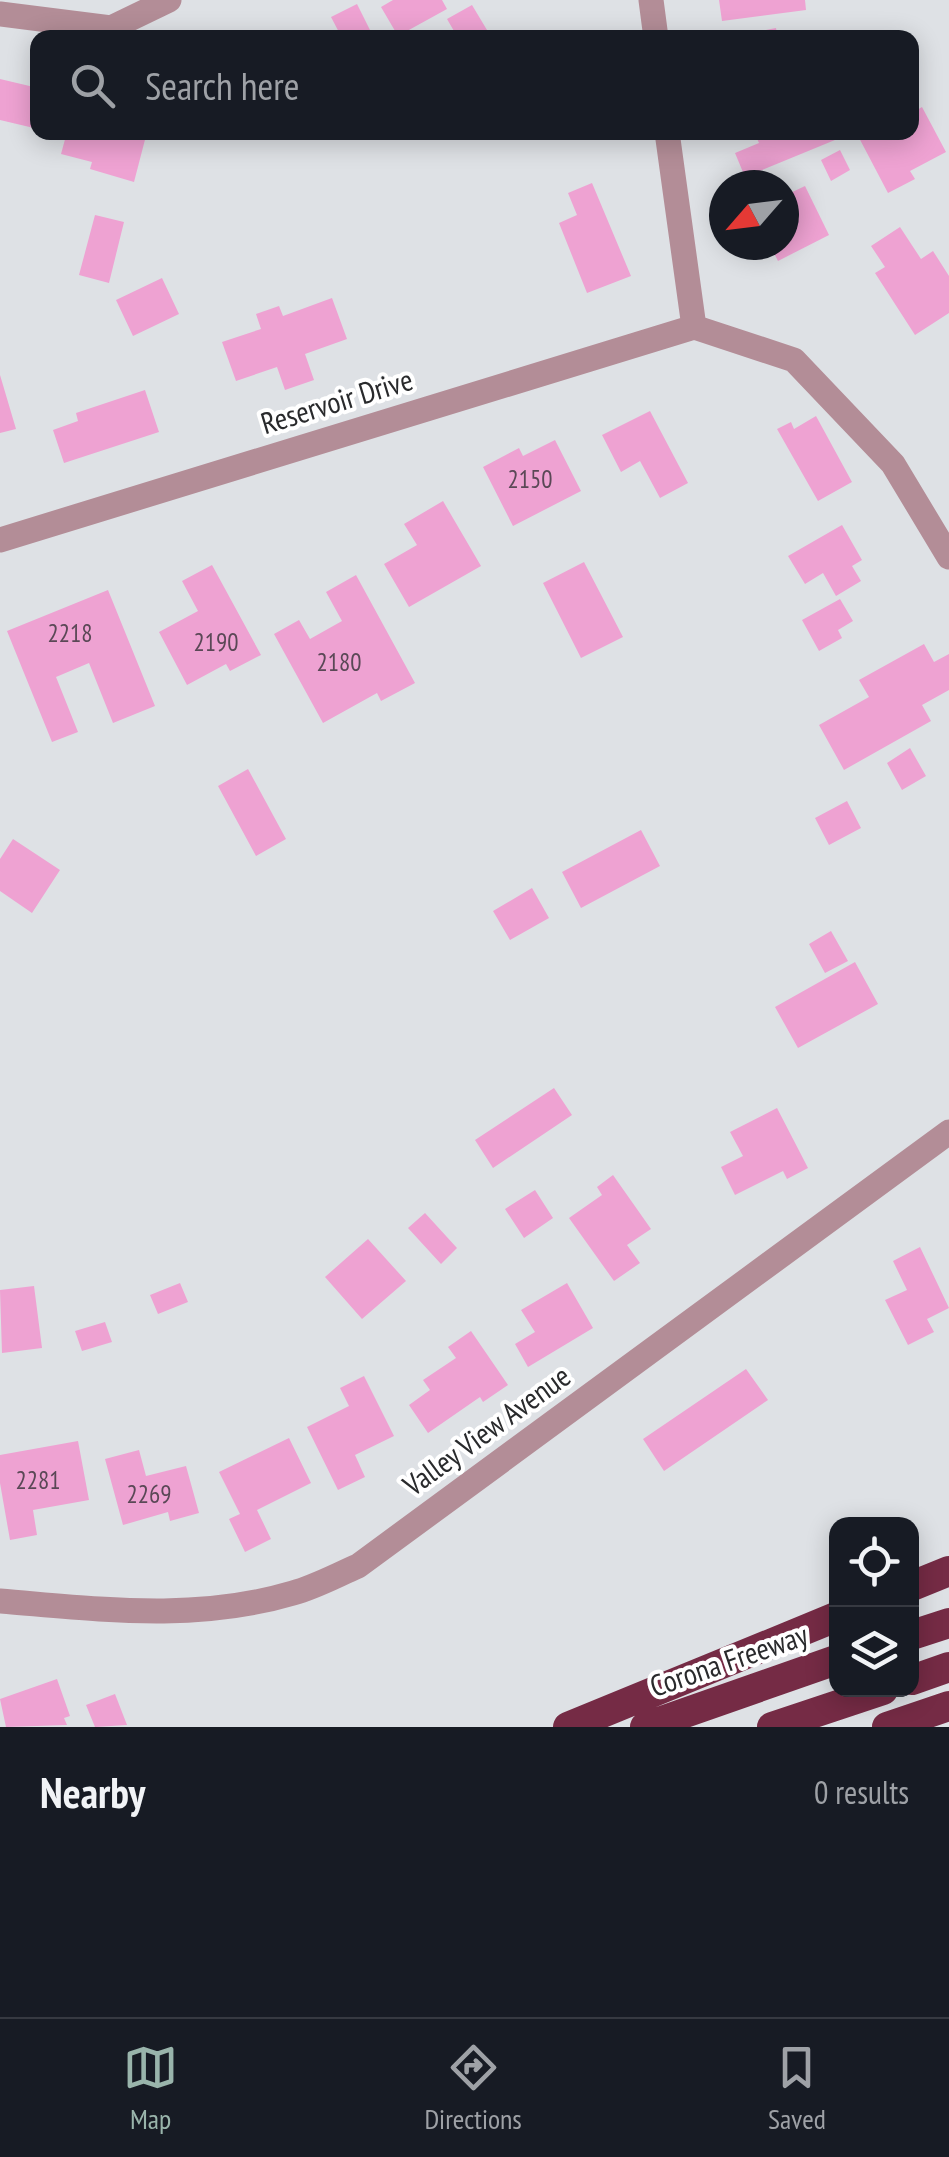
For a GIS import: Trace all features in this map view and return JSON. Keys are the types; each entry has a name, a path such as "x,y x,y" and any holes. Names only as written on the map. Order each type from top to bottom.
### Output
{"highway":[{"path":"919,1583 949,1571"},
{"path":"568,1727 829,1620"},
{"path":"919,1633 949,1623"},
{"name":"Corona Freeway","path":"645,1727 829,1662"},
{"path":"919,1678 949,1667"},
{"path":"772,1727 861,1697"},
{"path":"887,1727 949,1706"}],"street":[{"path":"0,14 111,28 169,0"},
{"path":"651,0 655,30"},
{"path":"668,140 694,327 794,360 893,464 949,557"},
{"name":"Reservoir Drive","path":"0,540 694,327"},
{"name":"Valley View Avenue","path":"0,1602 159,1614 200,1612 294,1593 358,1566 949,1132"}],"building":[{"path":"393,0 442,0 447,9 409,30 394,30 381,7"},
{"path":"719,0 805,0 806,10 722,21"},
{"path":"357,4 370,30 338,30 331,17"},
{"path":"472,5 487,30 453,30 447,19"},
{"path":"0,79 30,86 30,127 0,120"},
{"path":"922,107 946,152 910,171 915,179 888,193 860,140 919,140"},
{"path":"65,140 145,140 134,182 90,169 92,162 61,154"},
{"path":"758,140 835,140 762,170 742,170 735,153 759,143"},
{"path":"840,150 850,170 831,181 821,160"},
{"path":"592,183 631,276 587,293 559,223 577,215 568,193"},
{"path":"805,186 829,235 799,250 799,189"},
{"path":"95,215 124,222 109,283 79,275"},
{"path":"900,227 921,259 933,251 949,276 949,313 915,335 875,273 885,267 871,246"},
{"path":"162,278 179,314 133,336 116,300"},
{"path":"332,298 347,339 305,354 314,380 285,390 277,367 236,381 222,342 261,329 256,314 279,306 283,316"},
{"path":"0,375 16,429 0,433"},
{"path":"145,390 159,432 64,463 53,430 78,421 76,413"},
{"path":"650,411 688,483 660,498 640,461 621,472 602,435"},
{"path":"816,416 852,482 818,501 777,429 791,422 794,429"},
{"path":"555,440 581,491 513,526 483,467 519,448 523,456"},
{"path":"443,501 481,566 409,607 384,564 417,545 404,524"},
{"path":"842,525 862,560 852,566 861,581 836,596 823,573 805,584 788,556"},
{"path":"584,562 623,637 581,658 543,583"},
{"path":"212,565 261,655 230,671 226,664 187,685 159,632 198,611 182,581"},
{"path":"356,575 415,683 381,701 377,693 323,723 274,634 299,620 310,639 342,621 326,592"},
{"path":"108,590 155,706 113,723 89,663 56,677 78,732 52,742 7,631"},
{"path":"840,599 853,621 838,630 842,638 819,651 802,620"},
{"path":"924,644 934,662 949,654 949,690 922,705 931,721 844,770 819,725 869,697 859,680"},
{"path":"910,748 926,776 902,790 887,763"},
{"path":"248,769 286,839 256,856 218,786"},
{"path":"847,801 861,828 829,845 815,818"},
{"path":"641,830 660,866 581,908 562,872"},
{"path":"13,839 60,870 32,913 0,891 0,859"},
{"path":"532,888 549,918 510,940 493,911"},
{"path":"831,931 848,961 825,973 809,944"},
{"path":"855,962 878,1004 798,1048 775,1007"},
{"path":"554,1088 572,1115 493,1168 475,1140"},
{"path":"777,1108 808,1168 787,1179 783,1171 735,1195 721,1167 743,1156 730,1132"},
{"path":"613,1175 651,1229 627,1245 640,1263 614,1281 569,1218 602,1195 597,1187"},
{"path":"535,1190 553,1218 524,1238 505,1209"},
{"path":"425,1213 457,1248 441,1264 408,1228"},
{"path":"368,1239 406,1281 362,1319 325,1277"},
{"path":"920,1247 949,1308 927,1319 934,1332 908,1345 885,1300 907,1290 893,1261"},
{"path":"180,1283 188,1302 158,1314 150,1295"},
{"path":"567,1283 593,1328 528,1367 515,1344 535,1332 521,1310"},
{"path":"34,1286 42,1348 2,1353 0,1290"},
{"path":"105,1322 112,1342 82,1351 75,1331"},
{"path":"471,1331 508,1385 483,1402 480,1397 428,1433 409,1405 430,1390 423,1380 456,1358 448,1347"},
{"path":"746,1369 768,1400 664,1471 643,1439"},
{"path":"364,1376 394,1436 355,1455 365,1477 338,1490 307,1427 349,1406 340,1388"},
{"path":"289,1438 311,1483 257,1510 271,1539 245,1552 229,1519 240,1514 219,1472"},
{"path":"78,1441 89,1500 33,1510 37,1535 10,1540 0,1483 0,1455"},
{"path":"139,1450 146,1476 186,1466 199,1513 170,1521 168,1512 123,1525 105,1459"},
{"path":"57,1679 70,1716 64,1718 67,1725 6,1727 0,1699"},
{"path":"115,1694 127,1725 95,1727 86,1705"}]}
